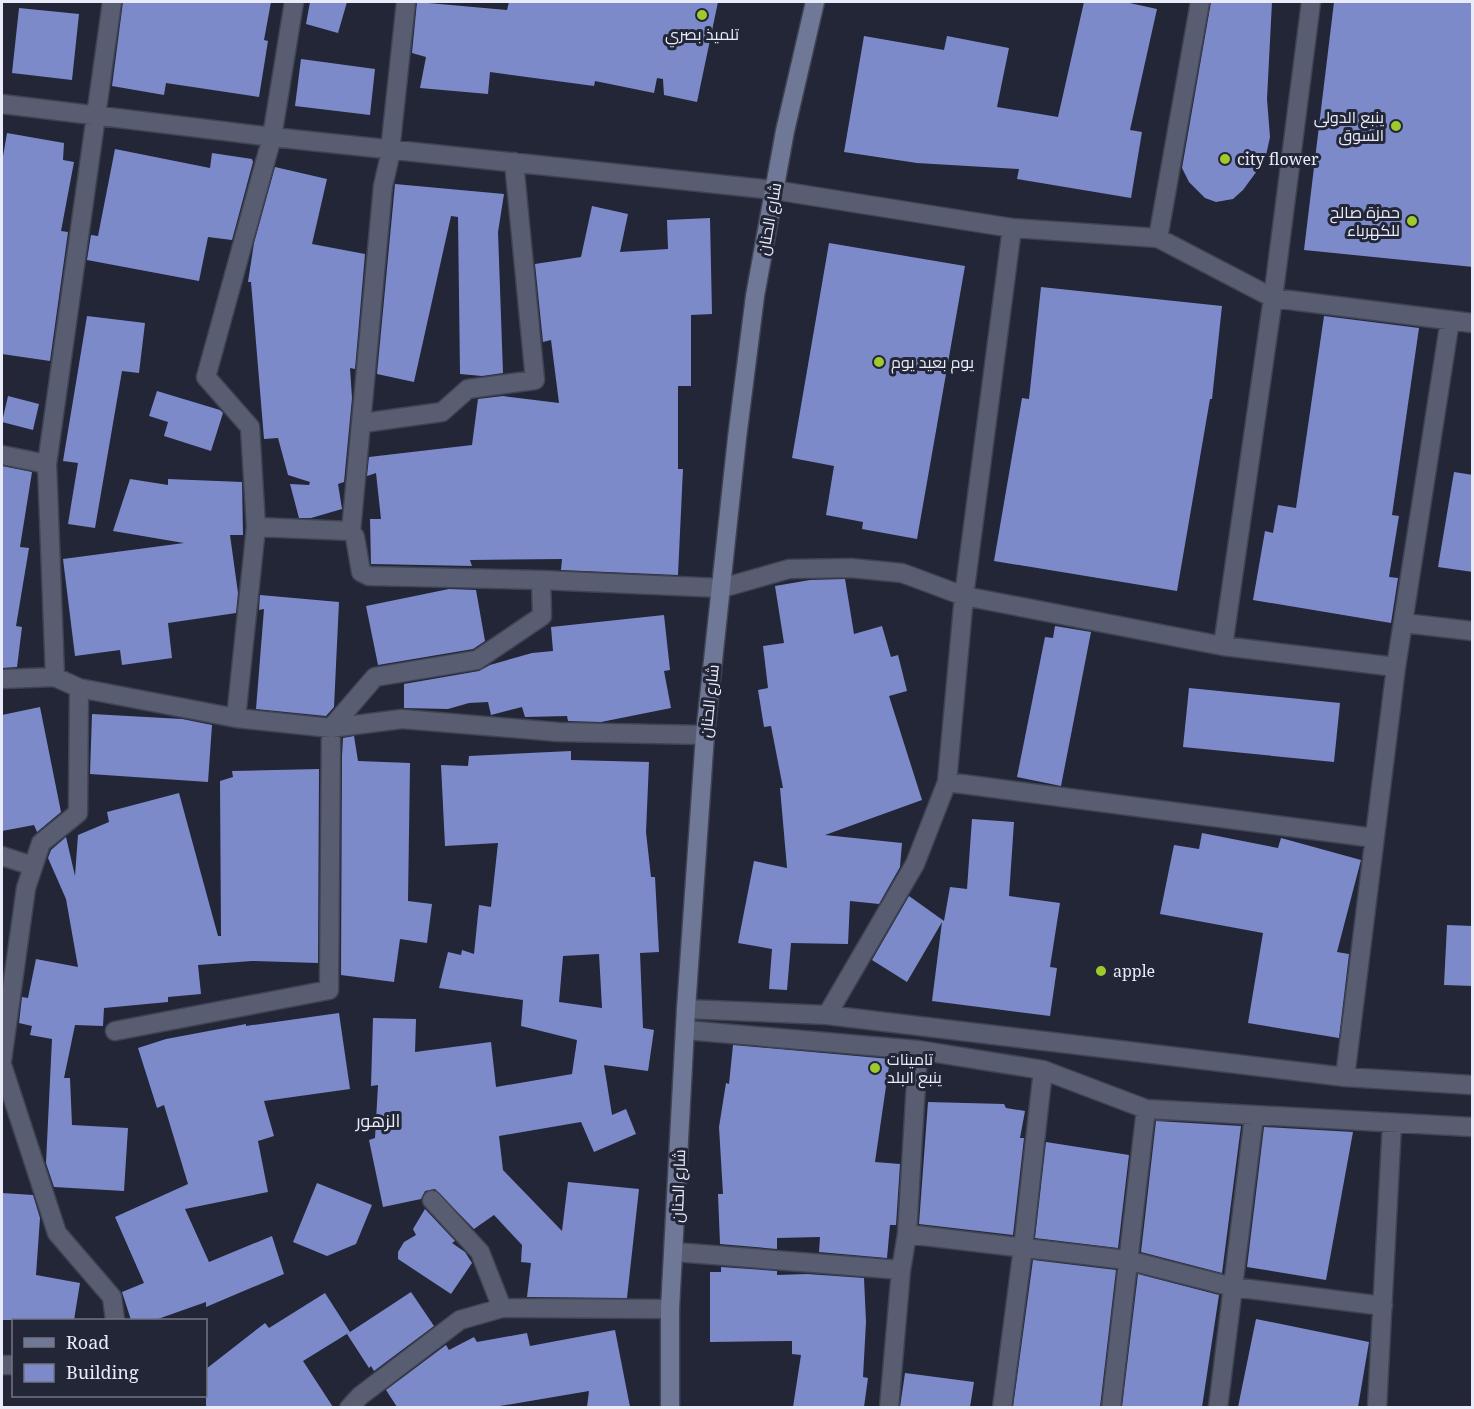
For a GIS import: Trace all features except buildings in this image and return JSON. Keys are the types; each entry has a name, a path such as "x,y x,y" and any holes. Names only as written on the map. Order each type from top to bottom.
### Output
{"main road":[{"name":"شارع الحنان","path":"670,1407 670,1309 675,1252 686,1009 705,735 740,415 756,296 774,190 815,2"}],"street":[{"path":"55,677 47,464 112,2"},
{"path":"236,718 256,527 250,427 206,377 272,137 294,2"},
{"path":"406,2 351,531 355,537 361,572 369,576 541,580 722,588 789,569 851,568 902,573 964,596 1223,646 1396,667"},
{"path":"1158,238 1200,2"},
{"path":"1223,646 1273,298 1311,2"},
{"path":"2,104 272,137 774,190 1012,228 1158,238 1273,298 1473,323"},
{"path":"363,423 442,412 468,389 535,380 513,162"},
{"path":"827,1015 915,864 947,782 964,596 1012,228"},
{"path":"1345,1077 1396,667 1450,320"},
{"path":"2,455 47,464"},
{"path":"256,527 351,531"},
{"path":"115,1031 329,990 331,728 375,677 477,660 542,616 541,580"},
{"path":"1404,623 1473,631"},
{"path":"2,679 55,677 79,688 236,718 331,728 402,719 558,732 705,735"},
{"path":"2,1060 26,888 41,843 78,813 79,688"},
{"path":"947,782 1374,838"},
{"path":"2,856 33,866"},
{"path":"686,1009 827,1015 1345,1077 1473,1085"},
{"path":"685,1030 918,1050 1043,1070 1146,1109 1473,1127"},
{"path":"889,1407 901,1270 907,1234 918,1050"},
{"path":"2,1065 57,1233 112,1297 115,1319"},
{"path":"1002,1407 1043,1070"},
{"path":"1111,1407 1146,1109"},
{"path":"1218,1407 1254,1116"},
{"path":"1377,1407 1392,1123"},
{"path":"432,1200 480,1252 502,1308"},
{"path":"907,1234 1127,1260 1233,1287 1383,1306"},
{"path":"675,1252 901,1270"},
{"path":"360,1404 460,1320 502,1308 670,1309"}],"place":[{"name":"تلميذ بصري","path":"702,15"},
{"name":"ينبع الدولى السوق","path":"1396,126"},
{"name":"city flower","path":"1225,159"},
{"name":"حمزة صالح للكهرباء","path":"1412,221"},
{"name":"يوم بعيد يوم","path":"879,362"},
{"name":"apple","path":"1101,971"},
{"name":"تامينات ينبع البلد","path":"875,1068"}],"district":[{"name":"الزهور","path":"378,1121"}]}
